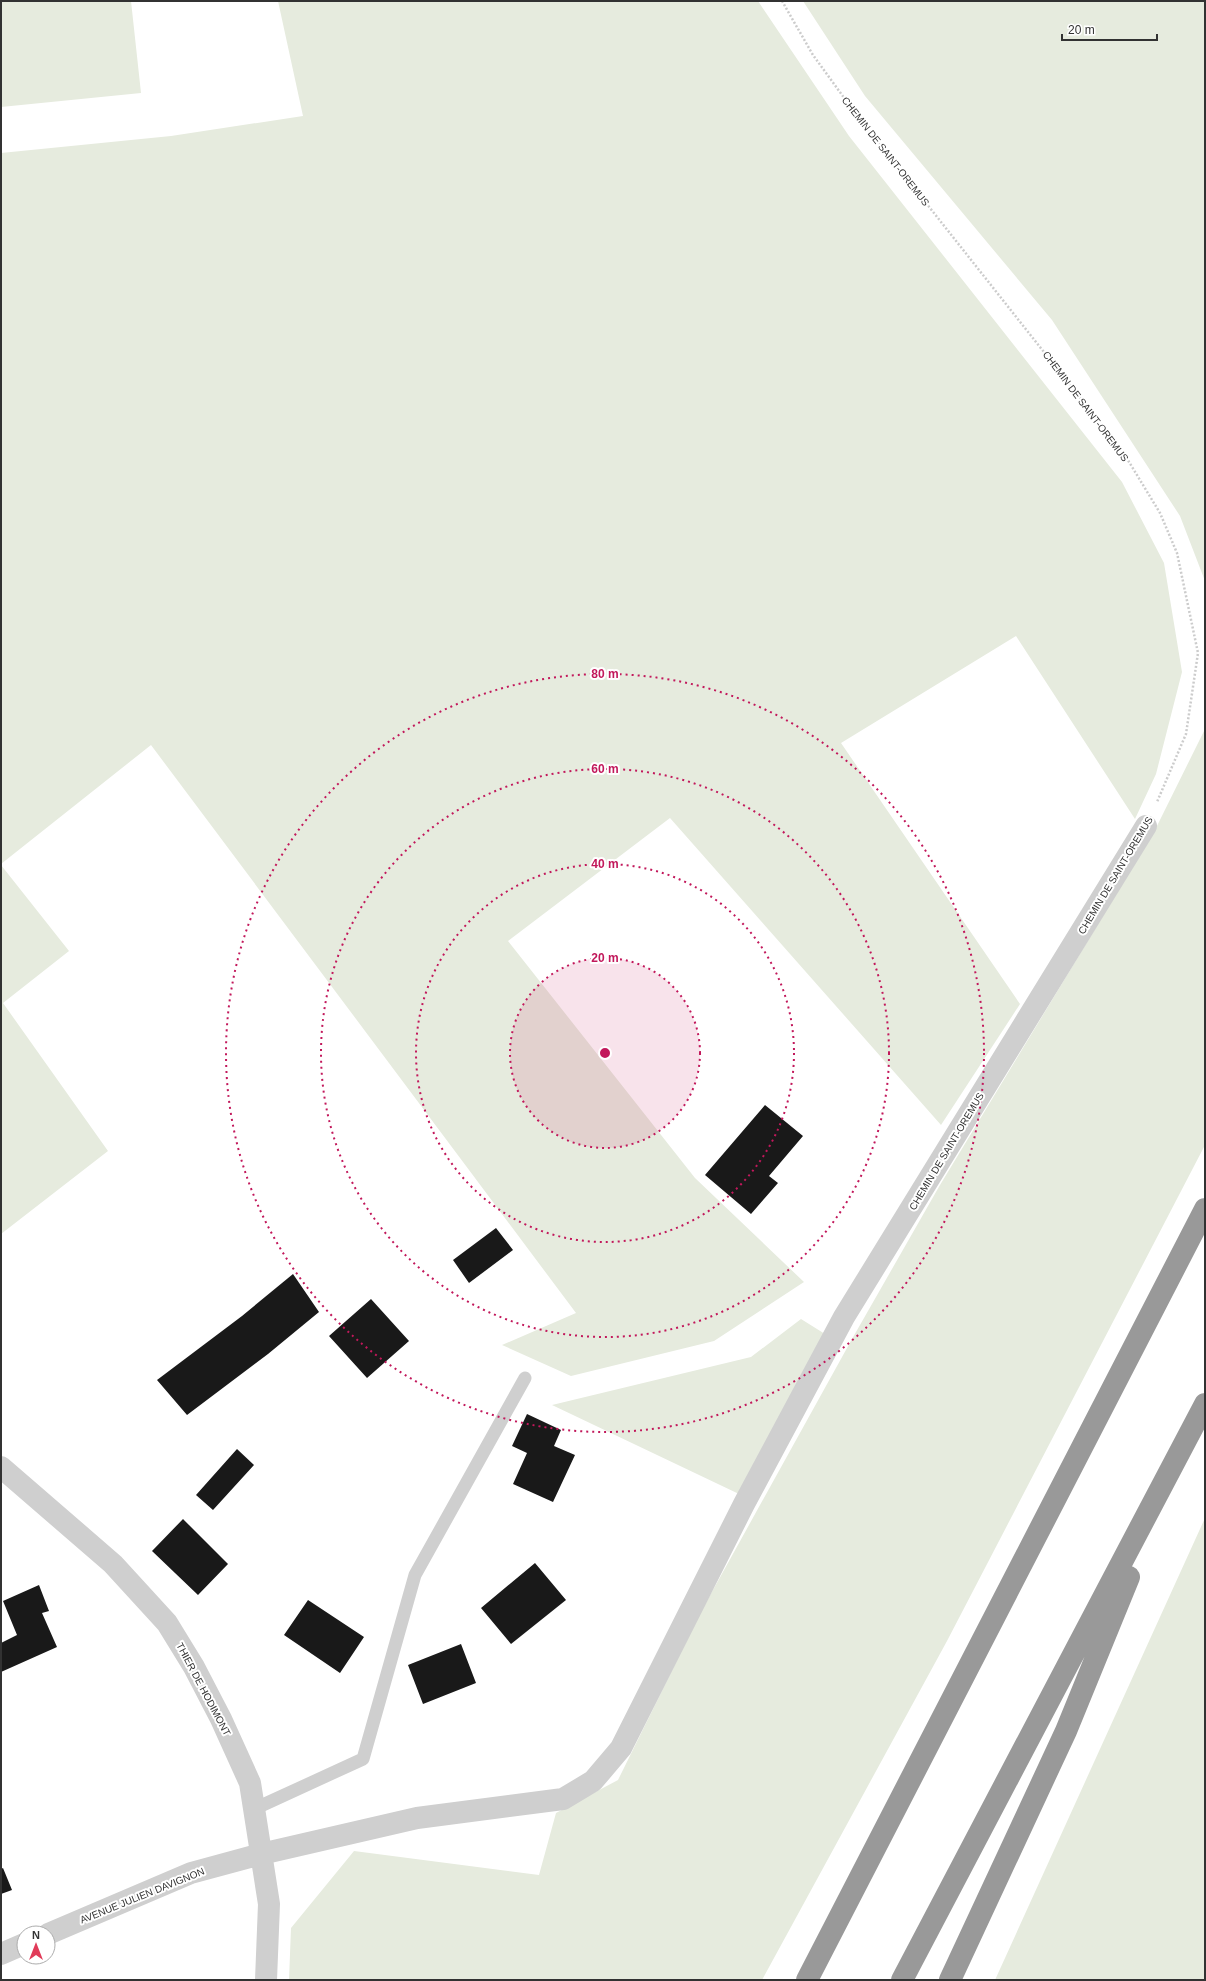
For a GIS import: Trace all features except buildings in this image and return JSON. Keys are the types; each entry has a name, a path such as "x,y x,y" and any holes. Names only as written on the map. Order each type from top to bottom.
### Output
{"highway":[{"path":"807,1980 1205,1209"},
{"path":"902,1980 1176,1462 1205,1404"},
{"path":"950,1980 1066,1731 1176,1462"}],"street":[{"name":"CHEMIN DE SAINT-OREMUS","path":"261,1854 416,1818 563,1799 593,1781 621,1748 744,1504 844,1317 1146,826"},
{"name":"THIER DE HODIMONT","path":"1,1467 113,1564 166,1623 194,1667 222,1718 250,1783 269,1904 266,1980"},
{"name":"AVENUE JULIEN DAVIGNON","path":"56,1931 191,1873 261,1854"},
{"path":"1,1954 16,1947"}],"lane":[{"path":"254,1808 363,1759 414,1575 525,1378"}],"path":[{"name":"CHEMIN DE SAINT-OREMUS","path":"782,1 813,55 858,117 1123,452 1160,513 1177,553 1198,653 1186,734 1146,826"}],"shaded area":[{"path":"1,1 131,1 141,93 1,107"},
{"path":"278,1 758,1 849,136 1122,482 1164,563 1182,672 1156,774 1135,819 1016,636 841,743 1020,1004 941,1125 670,818 508,941 695,1178 804,1282 714,1341 571,1376 502,1345 576,1313 151,745 1,864 1,153 171,136 303,116"},
{"path":"803,1 1205,1 1205,581 1180,516 1052,320 865,96"},
{"path":"1205,729 1205,1145 947,1641 762,1980 289,1980 291,1928 354,1851 539,1875 556,1813 618,1780 703,1608 852,1339 940,1185 1155,830"},
{"path":"1,865 69,951 3,1003 108,1151 1,1234"},
{"path":"801,1319 825,1334 739,1494 552,1405 751,1357"},
{"path":"1205,1518 1205,1980 995,1980"}]}
